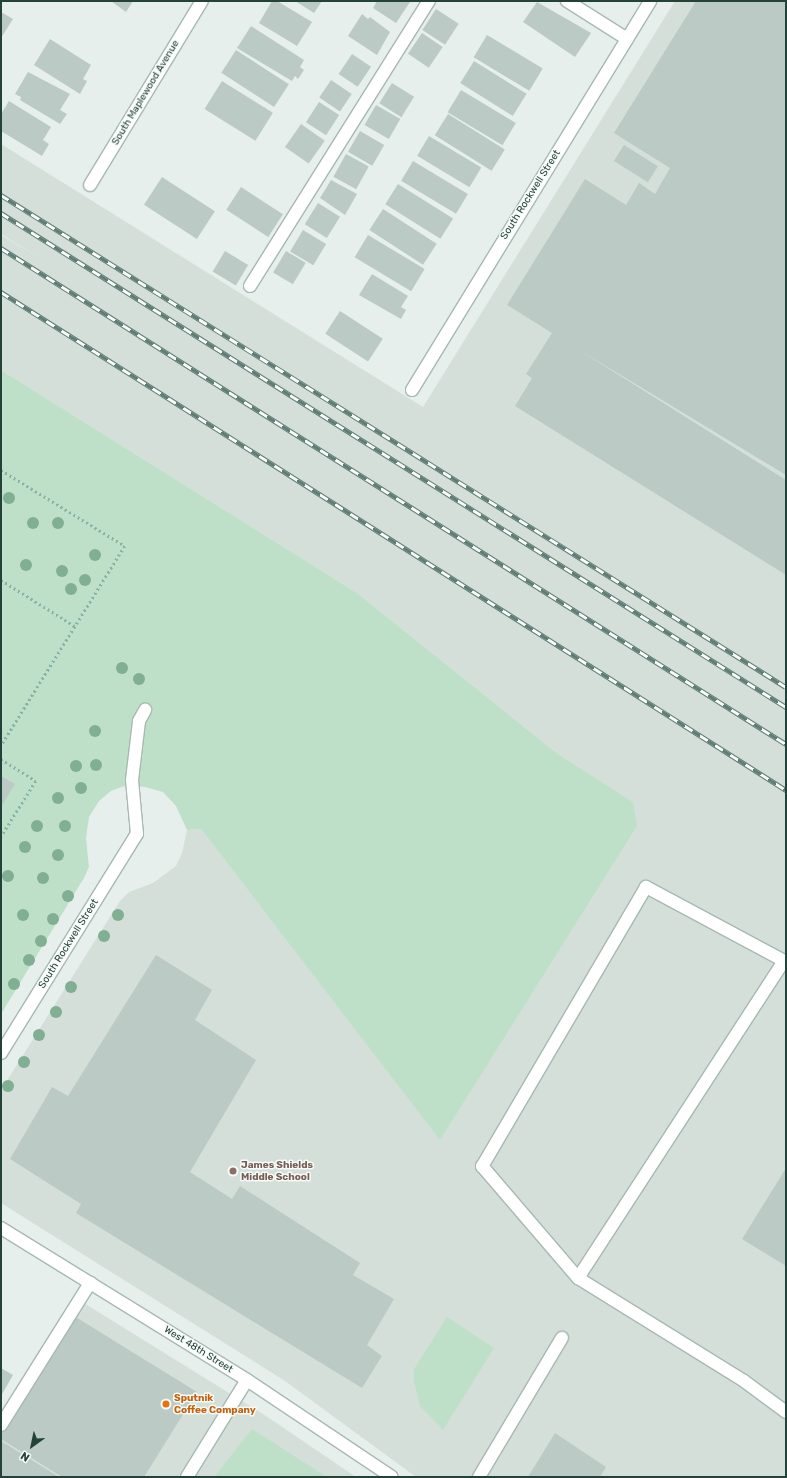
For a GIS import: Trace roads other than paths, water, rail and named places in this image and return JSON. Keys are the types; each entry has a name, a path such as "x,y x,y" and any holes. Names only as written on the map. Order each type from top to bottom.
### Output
{"street":[{"name":"South Maplewood Avenue","path":"90,185 202,1"},
{"path":"250,286 429,1"},
{"path":"567,1 627,39"},
{"name":"South Rockwell Street","path":"412,390 650,1"},
{"name":"South Rockwell Street","path":"1,1053 136,834 132,780 139,721 145,710"},
{"path":"578,1278 785,961 646,887 482,1166 578,1278 744,1381 786,1412"},
{"name":"West 48th Street","path":"1,1228 247,1380 392,1477"},
{"path":"1,1425 90,1283"},
{"path":"479,1477 562,1338"},
{"path":"187,1477 247,1380"}],"railway":[{"path":"1,195 786,687"},
{"path":"1,213 786,707"},
{"path":"1,248 786,744"},
{"path":"1,292 786,790"}],"place":[{"name":"James Shields Middle School","path":"233,1171"},
{"name":"Sputnik Coffee Company","path":"166,1404"}]}
